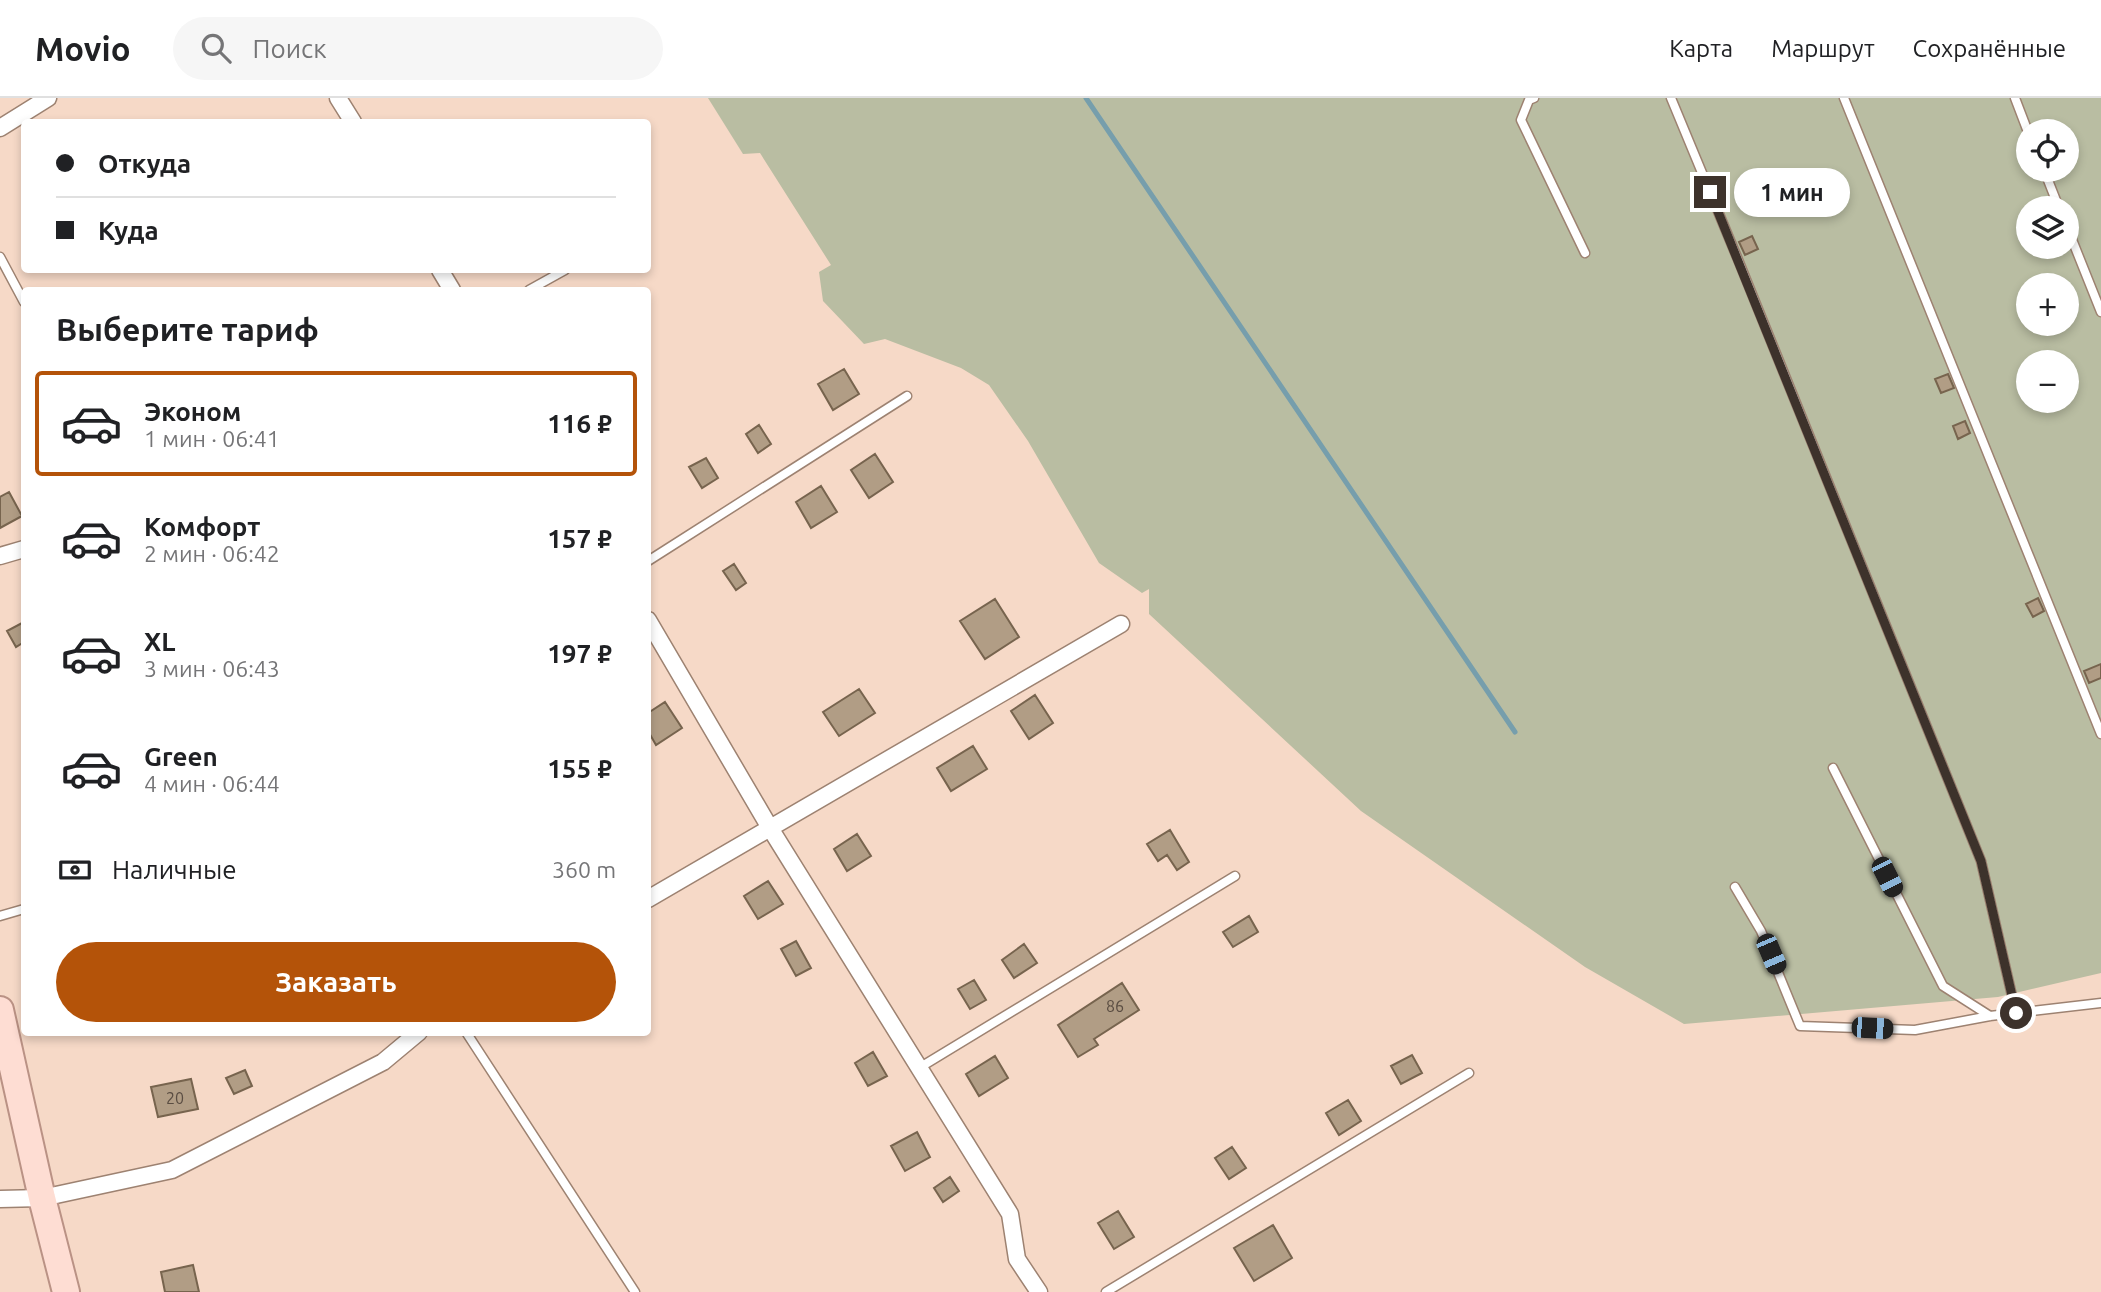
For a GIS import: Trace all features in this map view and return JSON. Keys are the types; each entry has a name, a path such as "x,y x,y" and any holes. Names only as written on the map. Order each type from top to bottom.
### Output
{"main road":[{"path":"0,1010 66,1292"}],"street":[{"path":"0,128 48,98"},
{"path":"338,98 351,119"},
{"path":"0,556 21,550"},
{"path":"651,897 1121,624"},
{"path":"651,625 770,828 1010,1214 1017,1259 1039,1292"},
{"path":"0,1199 42,1198 172,1170 383,1062 414,1036"}],"lane":[{"path":"1534,98 1529,100 1521,120 1585,253"},
{"path":"1671,98 1740,262 1981,861 2016,1013"},
{"path":"1844,98 2101,734"},
{"path":"2015,98 2023,119"},
{"path":"0,257 21,296"},
{"path":"2079,257 2101,312"},
{"path":"534,287 560,273"},
{"path":"651,559 906,396"},
{"path":"1833,768 1942,986 1990,1016"},
{"path":"919,1068 1235,876"},
{"path":"1735,887 1761,931 1800,1026 1915,1030 1990,1016 2101,1003"},
{"path":"0,916 21,910"},
{"path":"469,1036 635,1292"},
{"path":"1106,1292 1469,1073"}],"green space":[{"path":"708,98 2101,98 2101,973 1998,997 1684,1024 1585,967 1361,811 1149,614 1149,589 1142,593 1099,563 1028,441 989,385 961,368 885,339 864,344 823,301 819,272 831,265 760,153 743,154"}],"building":[{"path":"1752,236 1758,249 1745,255 1739,242"},
{"path":"844,369 859,394 833,410 818,384"},
{"path":"1948,374 1954,388 1941,393 1935,379"},
{"path":"1965,421 1970,433 1958,439 1953,426"},
{"path":"759,425 771,444 758,453 746,434"},
{"path":"875,454 893,482 869,498 851,470"},
{"path":"706,458 718,478 702,488 689,467"},
{"path":"821,486 837,512 811,528 796,502"},
{"path":"9,492 21,517 0,528 0,497"},
{"path":"734,564 746,583 736,590 723,571"},
{"path":"2038,598 2044,611 2033,617 2026,604"},
{"path":"995,599 1019,637 985,659 960,621"},
{"path":"21,624 21,644 16,647 7,631"},
{"path":"2101,664 2101,678 2089,683 2084,671"},
{"path":"859,689 875,713 839,736 823,712"},
{"path":"1035,695 1053,723 1029,739 1011,711"},
{"path":"665,702 682,728 656,745 651,736 651,711"},
{"path":"973,746 987,769 951,791 937,768"},
{"path":"1170,830 1189,862 1177,870 1167,855 1158,861 1147,844"},
{"path":"857,834 871,856 847,871 834,849"},
{"path":"768,881 783,904 758,919 744,896"},
{"path":"1249,916 1258,932 1233,947 1223,932"},
{"path":"796,941 811,968 796,976 781,949"},
{"path":"1024,944 1037,963 1014,978 1002,960"},
{"path":"974,980 986,1000 970,1009 958,989"},
{"path":"1122,983 1139,1010 1094,1039 1098,1045 1078,1057 1058,1025"},
{"path":"873,1052 887,1076 868,1086 855,1063"},
{"path":"1412,1055 1422,1073 1401,1084 1391,1066"},
{"path":"995,1056 1008,1078 979,1096 966,1074"},
{"path":"245,1070 252,1086 234,1094 226,1078"},
{"path":"191,1079 198,1109 158,1117 151,1087"},
{"path":"1348,1100 1361,1121 1339,1135 1326,1113"},
{"path":"917,1132 930,1157 905,1171 891,1146"},
{"path":"1232,1147 1246,1168 1229,1179 1215,1158"},
{"path":"950,1177 959,1191 943,1202 934,1188"},
{"path":"1118,1211 1134,1237 1114,1249 1098,1223"},
{"path":"1273,1225 1292,1258 1254,1281 1234,1248"},
{"path":"193,1265 199,1292 165,1292 161,1272"}],"waterway":[{"path":"1086,98 1515,732"}],"route":[{"path":"1710,192 1981,861 2016,1013"}]}
